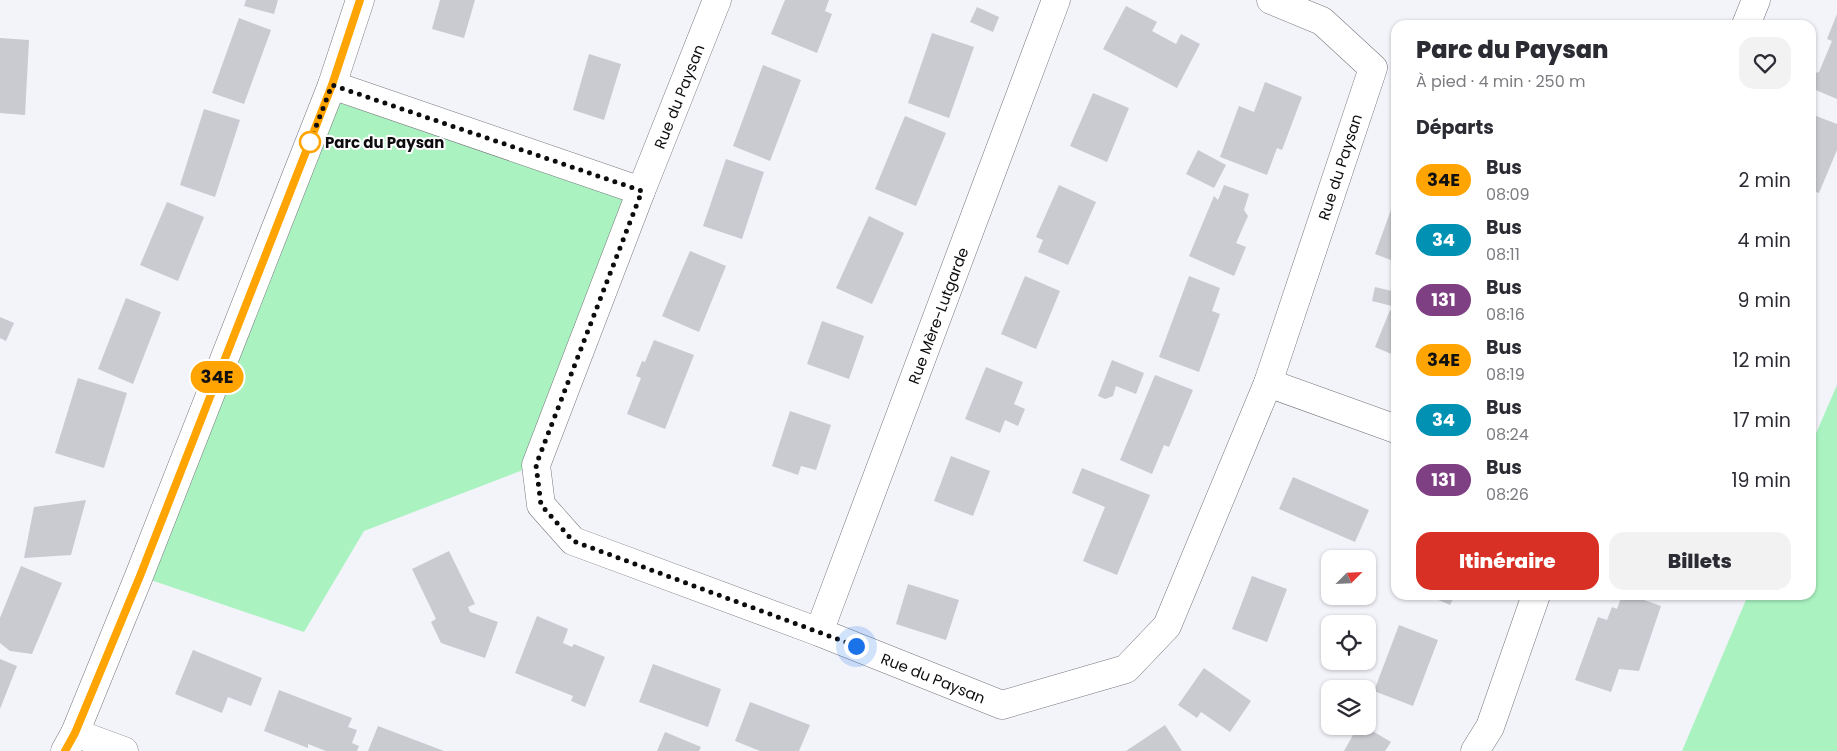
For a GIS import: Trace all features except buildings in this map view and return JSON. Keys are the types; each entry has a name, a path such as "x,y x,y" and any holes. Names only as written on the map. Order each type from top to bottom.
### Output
{"street":[{"path":"124,751 70,742 140,576 332,85 360,0"},
{"name":"Rue du Paysan","path":"717,0 536,465 541,505 573,541 819,632 1002,705 1126,669 1167,626 1268,383 1373,68 1322,21 1271,0"},
{"name":"Rue Mère-Lutgarde","path":"819,632 1056,0"},
{"path":"1748,20 1756,0"},
{"path":"332,85 642,191"},
{"path":"1268,383 1391,427"},
{"path":"1475,751 1490,727 1534,600"}],"green space":[{"name":"Parc du Paysan","path":"332,85 641,191 536,465 364,531 304,632 139,576"},
{"path":"1837,385 1837,751 1682,751 1746,600 1816,600 1816,433"}],"bus line":[{"name":"34E","path":"65,751 75,733 140,576 332,85 360,0"}],"place":[{"name":"Parc du Paysan","path":"310,142"}],"route":[{"path":"310,142 332,85 642,191 536,465 541,505 573,541 856,646"}]}
